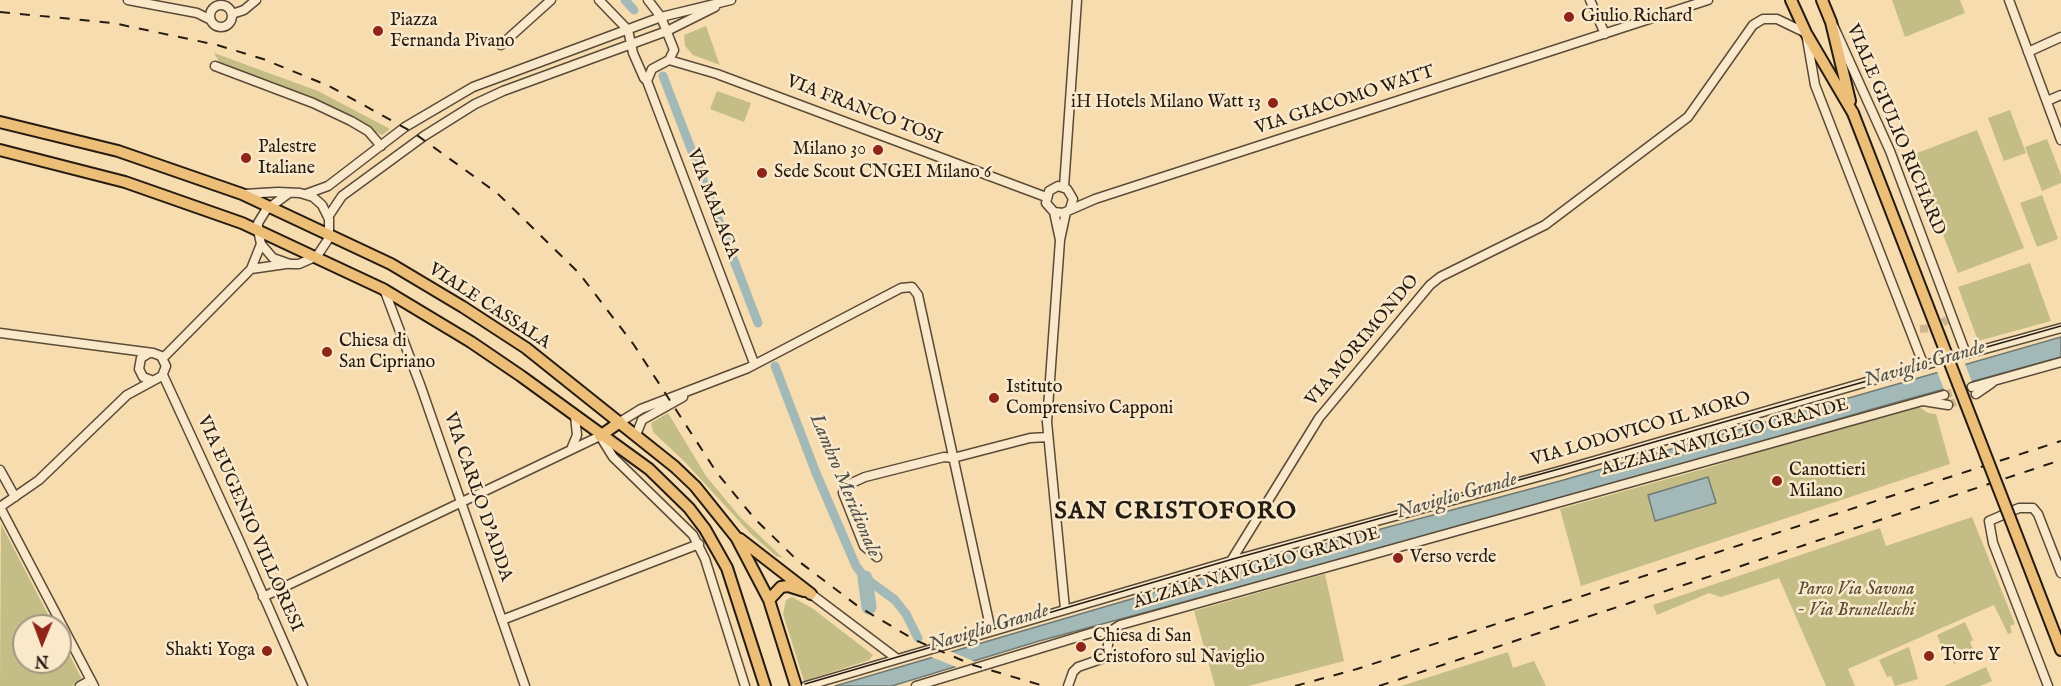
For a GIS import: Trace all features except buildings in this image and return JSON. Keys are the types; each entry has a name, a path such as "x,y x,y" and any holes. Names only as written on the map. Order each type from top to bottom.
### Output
{"main road":[{"name":"VIALE GIULIO RICHARD","path":"1791,0 1806,33 1852,113"},
{"path":"1822,0 1831,22"},
{"name":"VIALE GIULIO RICHARD","path":"1831,22 1852,113"},
{"path":"1852,113 2061,650"},
{"name":"VIALE CASSALA","path":"0,122 118,151 242,194 330,233 391,264 464,307 526,348 621,422 695,486 736,537 770,600 795,682"},
{"path":"0,150 135,185 258,230 383,289 471,342 649,470 689,508 718,550 735,590 765,686"},
{"path":"600,436 621,422"},
{"path":"736,537 767,557 811,594"},
{"path":"770,600 776,590 788,586 811,594"}],"street":[{"path":"128,0 197,13 209,19 214,26 222,28 230,23 232,14 227,7 219,5 210,10 209,19"},
{"path":"232,14 244,10 256,0"},
{"path":"501,45 551,0"},
{"path":"599,0 628,30"},
{"path":"647,81 648,75 657,65 669,60 674,50 661,17 648,0"},
{"path":"1065,609 1048,437 1060,240 1073,198 1064,187 1077,0"},
{"path":"1590,0 1605,34"},
{"name":"VIA GIACOMO WATT","path":"1068,210 1095,199 1708,0"},
{"path":"2009,0 2061,140"},
{"path":"306,194 328,186 426,113 473,87 661,17 726,2"},
{"path":"328,217 342,196 424,136 475,104 503,91 667,31 726,2"},
{"name":"VIA MORIMONDO","path":"1231,561 1319,418 1431,285 1440,277 1545,225 1688,117 1753,26 1763,19 1777,19 1806,33"},
{"name":"VIALE GIULIO RICHARD","path":"1831,22 1890,151 1964,355 2061,328"},
{"name":"VIA MALAGA","path":"628,30 636,59 647,81 754,363"},
{"name":"VIA LODOVICO IL MORO","path":"806,686 1231,561 1593,462 1928,365 1815,85 1806,33"},
{"path":"2028,52 2061,37"},
{"path":"636,59 657,65"},
{"name":"VIA FRANCO TOSI","path":"669,60 717,74 1046,197"},
{"path":"215,66 342,117 368,131 381,146"},
{"path":"2047,101 2061,95"},
{"path":"1064,187 1053,188 1046,197 1048,208 1054,212 1068,210"},
{"path":"289,193 269,206 258,223 258,230 261,244 273,258 290,264"},
{"name":"VIALE CASSALA","path":"242,194 306,194"},
{"path":"251,268 300,264 317,256 326,246 330,233 328,217 318,201 306,194"},
{"name":"VIA GIACOMO WATT","path":"1073,198 1095,199"},
{"path":"1054,212 1060,240"},
{"path":"163,358 251,268 261,244"},
{"path":"621,422 641,409 754,363 901,288 912,287 918,295 991,631"},
{"name":"VIA CARLO D'ADDA","path":"383,289 462,502 525,686"},
{"path":"396,320 410,304"},
{"path":"0,333 158,354 163,358 166,366 163,375 127,395 68,454 0,507 93,683 80,686"},
{"path":"112,349 139,368 151,380"},
{"path":"127,395 141,358 149,353"},
{"path":"1974,390 1995,380 2061,362"},
{"name":"VIA EUGENIO VILLORESI","path":"163,375 303,686"},
{"path":"636,435 642,420 701,385"},
{"name":"ALZAIA NAVIGLIO GRANDE","path":"916,686 1094,632 1109,632 1131,622 1944,395"},
{"name":"ALZAIA NAVIGLIO GRANDE","path":"1923,401 1948,405"},
{"path":"572,447 577,435 574,417"},
{"path":"263,597 572,447 600,436 613,457 682,522 699,544 745,686"},
{"path":"877,557 864,546 843,493 845,486 866,477 944,457 953,458 1030,438 1048,437"},
{"path":"0,470 15,497"},
{"path":"2048,686 1993,543 1989,521 2019,508 2032,507 2038,514 2061,573"},
{"path":"502,620 699,544"},
{"path":"811,594 896,658"},
{"path":"1068,686 1071,675 1078,667 1107,657 1109,632"}],"green space":[{"path":"1892,0 1960,0 1965,13 1905,37"},
{"path":"706,26 720,65 693,55 685,46 684,35"},
{"path":"214,53 318,91 390,129 382,135 311,99 220,63"},
{"path":"717,91 751,103 744,122 710,109"},
{"path":"2010,110 2026,153 2004,161 1988,118"},
{"path":"1977,130 2024,248 1958,273 1912,155"},
{"path":"2047,139 2061,175 2061,183 2042,191 2025,147"},
{"path":"2042,195 2058,239 2037,247 2020,203"},
{"path":"2030,263 2051,321 1978,341 1958,287"},
{"name":"Canottieri Milano","path":"1913,403 1928,413 1936,414 1950,464 1581,586 1560,509 1714,466"},
{"path":"668,413 706,476 740,517 783,558 776,556 750,533 685,462 653,432 651,423"},
{"name":"Parco Via Savona - Via Brunelleschi","path":"1972,517 2015,624 2010,626 2012,633 2008,634 1994,605 1848,669 1855,686 1826,686 1779,578 1721,597 1709,593 1657,615 1653,605 1880,528 1886,546"},
{"path":"1,524 48,614 12,614 12,674 72,674 72,660 83,681 72,686 0,686"},
{"path":"1325,574 1344,661 1248,686 1215,686 1194,611"},
{"path":"792,597 812,608 873,655 869,660 804,681 783,614 786,600"},
{"path":"1965,622 1973,640 1970,642 1975,654 1954,664 1948,651 1944,652 1937,635"},
{"path":"1909,647 1918,679 1895,686 1891,676 1887,677 1879,660"},
{"path":"1508,652 1513,668 1534,661 1546,686 1401,686"},
{"path":"1986,667 1992,681 1980,686 1944,686"}],"water":[{"path":"2061,337 2061,357 1883,406 1562,500 1039,641 892,686 835,686 1254,563 1560,481"},
{"path":"1708,477 1716,503 1655,521 1648,495"}],"pier":[{"path":"1964,361 1973,385 1945,392 1936,369"},
{"path":"945,649 978,663 959,668 926,655"}],"waterway":[{"name":"Lambro Meridionale","path":"625,0 634,10"},
{"name":"Lambro Meridionale","path":"663,76 758,323"},
{"name":"Lambro Meridionale","path":"775,366 816,473 856,566 865,578 895,600 906,614 918,638"},
{"path":"865,578 869,607"}],"tunnel":[{"path":"1920,329 1933,328 1947,320"},
{"path":"1932,363 1961,356"},
{"path":"1944,395 1972,387"},
{"path":"1948,405 1976,394"}],"tram line":[{"path":"1962,354 2061,326"},
{"path":"805,684 1233,559 1595,459 1933,362"}],"railway":[{"path":"0,12 113,23 217,45 263,59 329,86 414,133 497,193 579,273 634,345 717,473 755,519 797,560 859,607 915,640 973,665 1044,686"},
{"path":"1295,686 1357,669 2061,441"},
{"path":"1379,686 2061,460"}],"place":[{"name":"Giulio Richard","path":"1569,17"},
{"name":"Piazza Fernanda Pivano","path":"378,31"},
{"name":"iH Hotels Milano Watt 13","path":"1273,103"},
{"name":"Milano 30","path":"878,150"},
{"name":"Palestre Italiane","path":"246,158"},
{"name":"Sede Scout CNGEI Milano 6","path":"762,173"},
{"name":"Chiesa di San Cipriano","path":"327,352"},
{"name":"Istituto Comprensivo Capponi","path":"994,398"},
{"name":"Canottieri Milano","path":"1777,481"},
{"name":"Verso verde","path":"1398,558"},
{"name":"Chiesa di San Cristoforo sul Naviglio","path":"1081,647"},
{"name":"Shakti Yoga","path":"267,651"},
{"name":"Torre Y","path":"1929,656"}],"district":[{"name":"SAN CRISTOFORO","path":"1176,513"}],"water label":[{"name":"Naviglio Grande","path":"1925,365"},
{"name":"Naviglio Grande","path":"1457,497"},
{"name":"Naviglio Grande","path":"989,629"}]}
